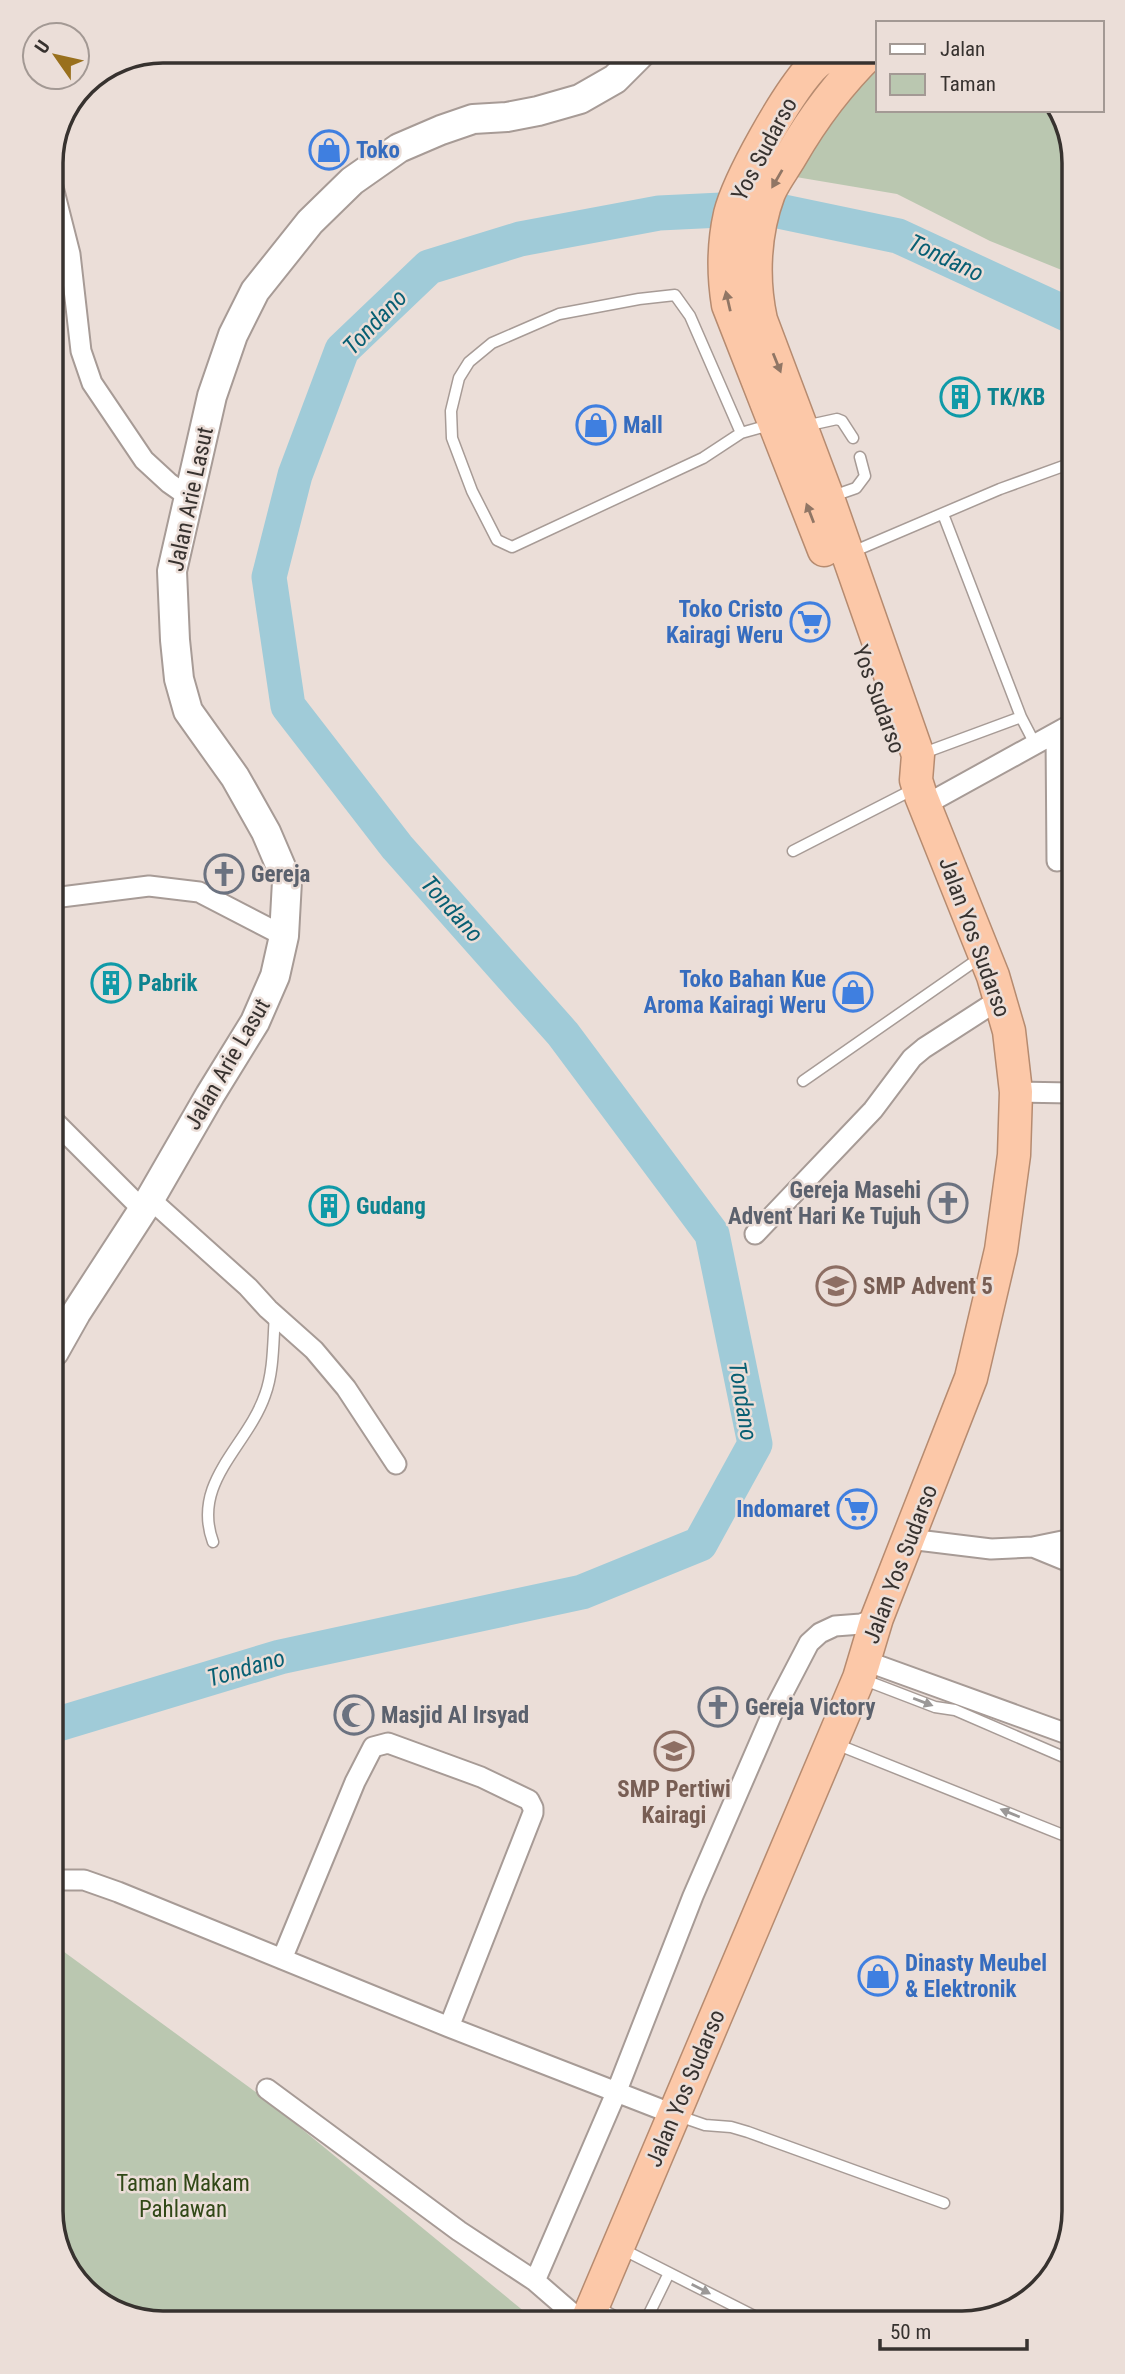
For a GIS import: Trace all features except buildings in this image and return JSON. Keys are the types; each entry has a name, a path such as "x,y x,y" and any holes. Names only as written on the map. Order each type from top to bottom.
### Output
{"highway":[{"name":"Yos Sudarso","path":"818,63 812,67 784,106 736,197 730,215 723,261 727,305 784,428 887,728 902,762 919,782"},
{"name":"Yos Sudarso","path":"860,63 844,78 812,120 770,192 761,222 755,274 761,320 784,428 828,498 919,782"},
{"name":"Jalan Yos Sudarso","path":"589,2311 789,1845 861,1669 877,1618 974,1365 1001,1250 1014,1155 1016,1092 1009,1031 985,954 919,782"}],"main road":[{"name":"Jalan Arie Lasut","path":"63,1336 146,1205 255,1022 275,976 284,936 286,881 265,832 234,777 188,711 179,679 172,571 212,396 233,335 255,291 331,199 399,148 474,119 528,113 580,99 615,79 631,63"}],"street":[{"path":"63,226 70,254 81,351 92,383 144,460 189,497"},
{"path":"919,782 1035,744 1062,730"},
{"path":"1057,861 1062,751"},
{"path":"63,897 149,886 198,892 284,936"},
{"path":"755,1234 873,1110 912,1058 1000,999"},
{"path":"1016,1092 1062,1093"},
{"path":"63,1129 146,1205 248,1287 314,1350 346,1388 396,1464"},
{"path":"909,1539 991,1549 1033,1547 1062,1541"},
{"path":"1033,1547 1062,1559"},
{"path":"535,2281 616,2093 704,1870 772,1714 809,1643 820,1633 835,1626 861,1624 877,1618"},
{"path":"861,1669 1062,1733"},
{"path":"282,1959 355,1782 373,1747 388,1743 481,1777 529,1800 533,1813 449,2027"},
{"path":"63,1878 83,1880 208,1927 449,2027 673,2114"},
{"path":"267,2089 459,2231 581,2311"}],"lane":[{"path":"741,433 690,316 675,295 559,314 492,343 469,362 459,378 451,411 452,438 472,491 497,540 512,547 703,458 741,433 837,419 842,421 853,438"},
{"path":"828,498 856,488 865,476 860,457"},
{"path":"846,555 1062,467"},
{"path":"943,514 1021,717 1035,744"},
{"path":"793,851 919,782 1021,717"},
{"path":"803,1080 985,954"},
{"path":"213,1542 208,1520 209,1495 266,1394 275,1315"},
{"path":"861,1669 935,1707 955,1710 1062,1756"},
{"path":"830,1742 1062,1835"},
{"path":"673,2114 705,2125 731,2127 799,2149 944,2203"},
{"path":"618,2247 743,2311"},
{"path":"650,2311 669,2273"}],"green space":[{"path":"876,63 876,112 1048,112 1057,131 1061,150 1062,270 990,241 897,194 790,176 850,78"},
{"name":"Taman Makam Pahlawan","path":"63,1951 264,2098 524,2311 156,2311 131,2306 102,2290 88,2277 73,2255 64,2224"}],"waterway":[{"name":"Tondano","path":"63,1723 280,1657 582,1592 700,1544 755,1444 712,1234 563,1034 397,847 288,706 269,577 295,475 342,350 429,267 520,239 659,213 764,208 898,236 1062,312"}],"place":[{"name":"Toko","path":"329,150"},
{"name":"TK/KB","path":"960,397"},
{"name":"Mall","path":"596,425"},
{"name":"Toko Cristo Kairagi Weru","path":"810,622"},
{"name":"Gereja","path":"224,874"},
{"name":"Pabrik","path":"111,983"},
{"name":"Toko Bahan Kue Aroma Kairagi Weru","path":"853,992"},
{"name":"Gereja Masehi Advent Hari Ke Tujuh","path":"948,1203"},
{"name":"Gudang","path":"329,1206"},
{"name":"SMP Advent 5","path":"836,1286"},
{"name":"Indomaret","path":"857,1509"},
{"name":"Gereja Victory","path":"718,1707"},
{"name":"Masjid Al Irsyad","path":"354,1715"},
{"name":"SMP Pertiwi Kairagi","path":"674,1751"},
{"name":"Dinasty Meubel & Elektronik","path":"878,1976"}]}
